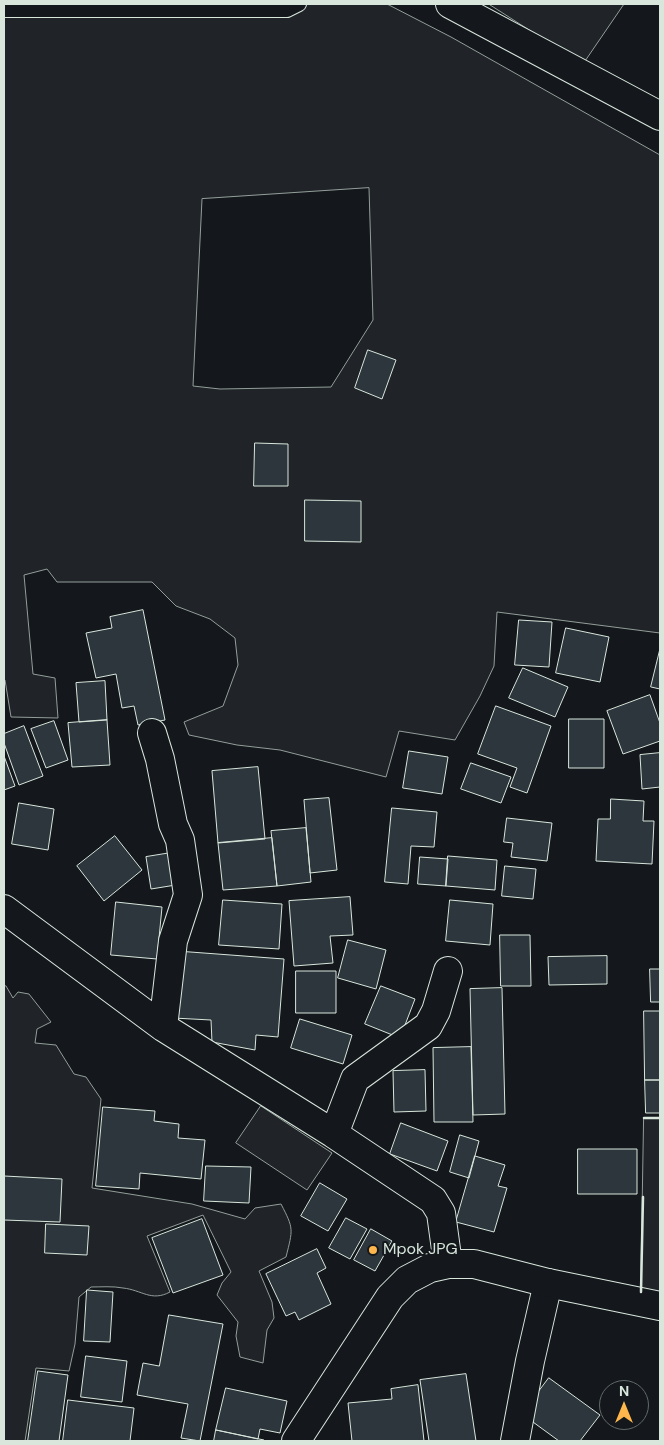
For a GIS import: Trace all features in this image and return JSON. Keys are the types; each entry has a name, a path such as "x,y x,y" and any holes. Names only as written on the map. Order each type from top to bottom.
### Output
{"street":[{"path":"450,4 660,116"},
{"path":"152,733 160,759 173,824 180,840 188,895 173,941 163,1027"},
{"path":"4,909 163,1027 334,1134 433,1200 441,1213 448,1264"},
{"path":"334,1134 355,1079 428,1026 436,1011 448,971"},
{"path":"296,1441 390,1297 406,1280 430,1268 448,1264 474,1264 548,1283 660,1306"},
{"path":"515,1441 530,1361 548,1283"}],"lane":[{"path":"4,10 287,10 299,4"}],"shaded area":[{"path":"4,4 387,4 451,37 660,155 660,633 497,612 494,666 480,696 455,740 399,731 386,777 280,750 237,745 189,735 184,722 223,706 238,665 235,638 210,619 176,606 152,582 57,582 47,569 24,575 33,674 55,678 58,718 11,717 4,680","holes":["369,188 373,320 331,387 220,389 193,386 202,199"]},
{"path":"489,4 624,4 583,64"},
{"path":"6,986 13,998 18,992 29,994 51,1022 37,1029 35,1043 56,1045 74,1074 86,1077 101,1099 92,1188 192,1204 245,1219 255,1208 281,1204 291,1229 286,1257 259,1271 272,1302 274,1318 267,1330 263,1363 240,1357 236,1336 238,1322 217,1295 222,1283 231,1272 203,1215 147,1236 170,1292 152,1296 119,1287 91,1287 79,1297 75,1344 69,1371 36,1368 25,1441 4,1441 4,987"},
{"path":"261,1106 332,1153 307,1190 236,1143"},
{"path":"644,1118 660,1118 660,1296 641,1294"}],"building":[{"path":"368,350 396,360 382,399 355,388"},
{"path":"255,443 288,444 288,486 254,486"},
{"path":"305,500 361,501 361,542 305,541"},
{"path":"143,610 165,720 138,725 134,706 122,708 116,674 96,678 86,633 112,628 110,617"},
{"path":"519,620 552,622 549,667 515,665"},
{"path":"566,628 609,637 600,682 556,673"},
{"path":"660,649 660,689 651,687"},
{"path":"523,668 568,687 555,717 509,698"},
{"path":"105,681 107,720 79,722 76,683"},
{"path":"650,695 660,723 660,741 623,754 607,711"},
{"path":"496,706 551,726 527,793 510,787 517,768 478,754"},
{"path":"569,719 604,719 604,768 569,768"},
{"path":"107,720 110,765 72,767 68,723"},
{"path":"54,721 68,760 46,768 31,729"},
{"path":"24,726 43,776 19,785 4,743 4,734"},
{"path":"409,751 448,757 442,794 403,788"},
{"path":"660,753 660,787 642,789 640,755"},
{"path":"4,756 15,786 4,790"},
{"path":"471,763 511,777 501,803 461,789"},
{"path":"258,767 265,839 218,843 212,771"},
{"path":"329,798 337,870 310,873 304,800"},
{"path":"611,799 644,801 643,821 654,821 652,864 596,861 598,819 610,819"},
{"path":"19,803 54,809 48,850 12,844"},
{"path":"392,808 437,812 434,847 411,846 408,884 385,882"},
{"path":"507,818 552,823 547,861 511,857 513,843 504,842"},
{"path":"306,828 311,882 277,886 271,831"},
{"path":"115,836 142,870 104,901 77,866"},
{"path":"272,838 277,886 223,890 218,843"},
{"path":"177,852 182,884 151,889 146,857"},
{"path":"448,856 497,860 495,890 446,886"},
{"path":"420,857 448,859 446,886 418,884"},
{"path":"505,866 536,869 533,899 502,896"},
{"path":"350,897 353,935 330,936 333,963 294,966 289,901"},
{"path":"223,900 282,904 279,949 219,945"},
{"path":"450,900 493,904 490,945 446,941"},
{"path":"116,902 162,907 157,959 111,955"},
{"path":"500,935 530,935 531,986 501,986"},
{"path":"348,940 386,950 376,989 338,978"},
{"path":"177,951 284,959 278,1037 256,1035 255,1050 212,1042 211,1020 173,1018"},
{"path":"607,956 607,984 549,985 548,957"},
{"path":"650,969 660,969 660,1002 651,1002"},
{"path":"296,971 336,971 336,1013 296,1013"},
{"path":"381,986 415,999 400,1038 365,1024"},
{"path":"502,988 505,1114 473,1115 470,989"},
{"path":"644,1011 660,1011 660,1080 645,1080"},
{"path":"300,1019 352,1035 343,1064 291,1048"},
{"path":"471,1047 473,1122 434,1122 433,1048"},
{"path":"425,1070 426,1111 394,1112 393,1071"},
{"path":"645,1080 660,1080 660,1113 646,1113"},
{"path":"103,1107 155,1111 154,1121 179,1124 178,1138 205,1140 201,1179 140,1173 139,1189 96,1186"},
{"path":"401,1123 448,1141 437,1171 390,1154"},
{"path":"460,1135 479,1141 469,1178 450,1172"},
{"path":"578,1149 637,1149 637,1194 578,1194"},
{"path":"475,1156 505,1165 498,1186 507,1188 494,1232 456,1222"},
{"path":"206,1166 251,1167 249,1203 204,1201"},
{"path":"4,1176 62,1179 60,1222 4,1220"},
{"path":"320,1183 347,1199 328,1231 301,1216"},
{"path":"346,1218 367,1229 350,1259 329,1248"},
{"path":"202,1219 223,1275 173,1293 152,1238"},
{"path":"46,1224 89,1226 87,1255 45,1253"},
{"name":"Mpok JPG","path":"371,1229 392,1241 375,1271 354,1260"},
{"path":"317,1249 326,1268 317,1273 331,1304 299,1320 295,1312 286,1316 266,1274"},
{"path":"87,1290 113,1292 110,1342 84,1341"},
{"path":"169,1315 223,1324 200,1441 181,1438 188,1404 137,1395 143,1363 159,1366"},
{"path":"86,1356 127,1361 122,1402 81,1397"},
{"path":"38,1371 68,1375 59,1441 28,1441"},
{"path":"466,1374 476,1441 429,1441 420,1380"},
{"path":"549,1378 599,1414 599,1416 580,1441 559,1441 522,1414"},
{"path":"418,1385 424,1441 352,1441 348,1403 392,1399 391,1389"},
{"path":"226,1388 287,1401 280,1433 260,1429 258,1439 216,1430"},
{"path":"68,1400 134,1408 130,1441 63,1441"},
{"path":"216,1430 264,1440 214,1441"}],"wall":[{"path":"644,1118 660,1118"},
{"path":"641,1292 643,1197"}],"place":[{"name":"Mpok JPG","path":"373,1250"}]}
